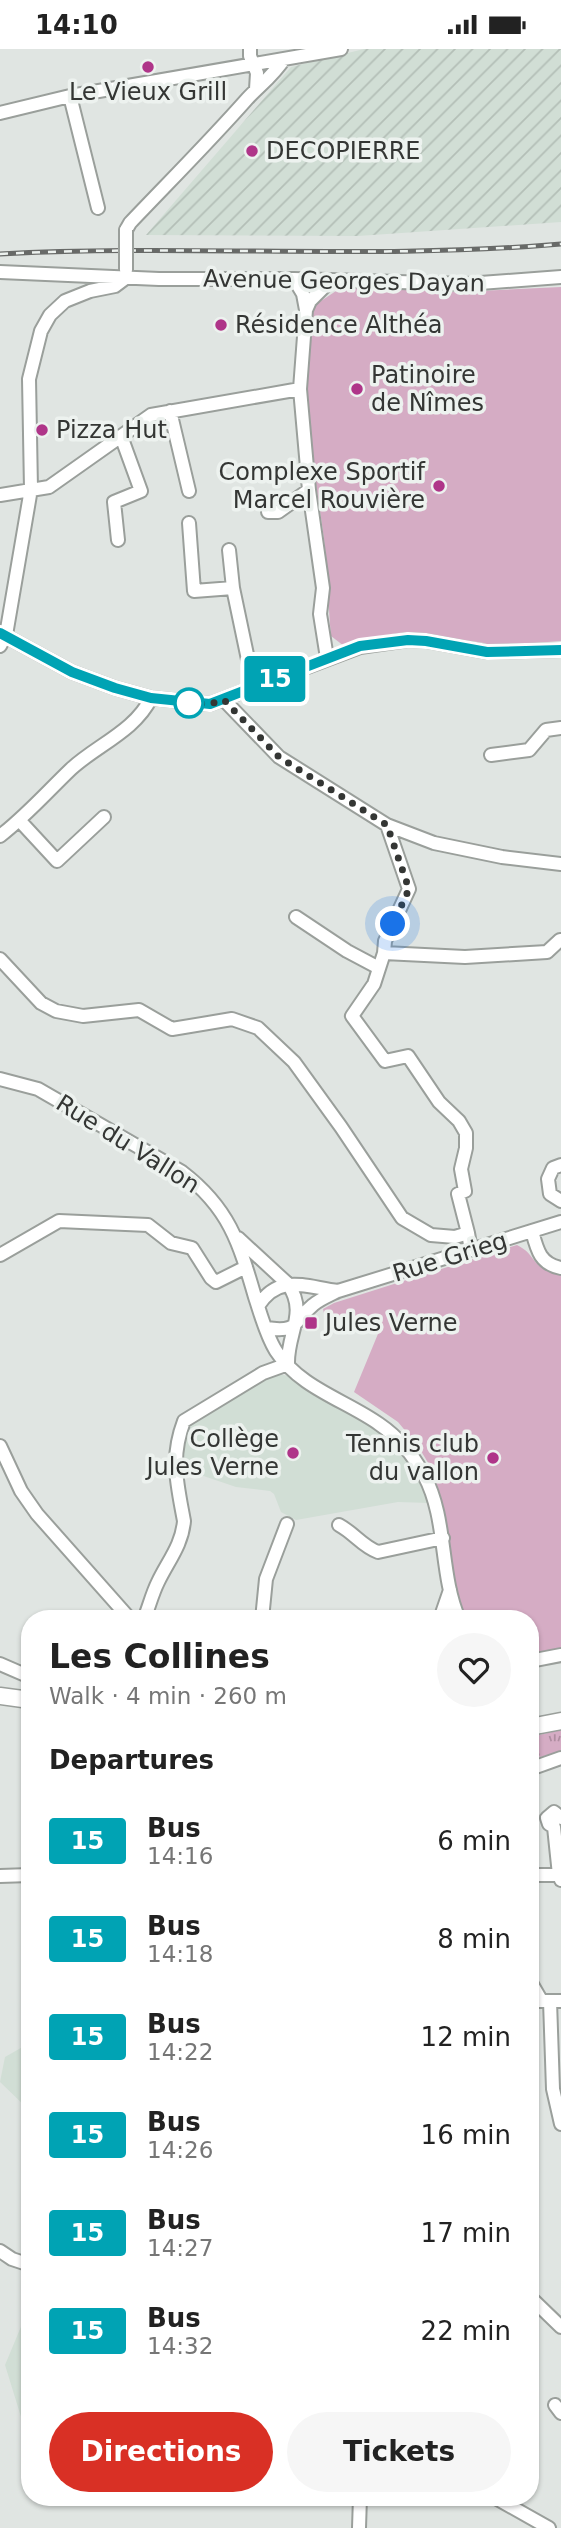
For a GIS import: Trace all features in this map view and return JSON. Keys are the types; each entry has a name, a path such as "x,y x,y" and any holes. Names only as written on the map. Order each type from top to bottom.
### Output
{"main road":[{"path":"0,1696 21,1699"},
{"path":"539,1725 561,1721"}],"street":[{"path":"250,49 257,73 256,86"},
{"path":"0,113 70,96 341,49"},
{"path":"284,59 277,71 256,86 209,141 130,223 126,230 126,273 115,286 90,291 65,301 50,315 41,331 29,379 31,492 2,638 72,672 136,695 210,704 360,646 408,640 487,652 561,650"},
{"path":"70,96 98,208"},
{"name":"Avenue Georges Dayan","path":"0,272 126,273 296,282 331,280 467,284 561,277"},
{"path":"306,310 331,280"},
{"path":"296,282 320,291"},
{"path":"296,282 303,294 306,310 300,389 309,490 323,588 320,614 327,658"},
{"path":"0,495 49,487 151,415 300,389"},
{"path":"170,411 189,491"},
{"path":"118,540 114,502 141,491 121,436"},
{"path":"268,512 278,512 309,490"},
{"path":"189,523 194,591 233,587"},
{"path":"229,550 233,587 254,688"},
{"path":"0,836 20,821 73,767 139,718 151,698"},
{"path":"224,700 279,757 387,825 434,843 502,857 561,864"},
{"path":"491,755 529,750 546,730 561,728"},
{"path":"20,821 57,860 104,817"},
{"path":"387,825 409,889 385,941 374,983 352,1016 385,1061 408,1056 439,1102 459,1121 466,1133 466,1148 460,1169 465,1191 458,1195 471,1250"},
{"path":"296,917 347,951 379,968"},
{"path":"384,953 465,957 547,952 560,940"},
{"path":"0,959 41,1003 56,1010 83,1016 139,1010 172,1029 232,1019 258,1028 294,1062 402,1218 431,1235 455,1237 467,1233"},
{"name":"Rue du Vallon","path":"0,1079 50,1095 182,1172 201,1186 220,1208 235,1236 265,1328 276,1352 320,1391 381,1425 406,1448 425,1477 435,1504 456,1610"},
{"path":"561,1165 553,1168 548,1179 550,1194 561,1201"},
{"path":"0,1255 59,1221 124,1223 148,1225 171,1243 192,1248 216,1282 246,1267"},
{"name":"Rue Grieg","path":"294,1327 313,1305 338,1291 561,1222"},
{"path":"532,1231 537,1251 543,1261 561,1268"},
{"name":"Rue du Vallon","path":"235,1236 288,1284"},
{"path":"148,1610 158,1583 179,1545 183,1530 184,1521 174,1465 184,1421 263,1373 288,1364 288,1350 298,1314 298,1302 288,1284 270,1290 258,1306"},
{"name":"Rue Grieg","path":"288,1284 338,1291"},
{"path":"265,1328 280,1330 294,1327"},
{"path":"263,1373 276,1352"},
{"path":"0,1446 29,1503 122,1610"},
{"path":"263,1610 266,1579 287,1524"},
{"path":"339,1525 352,1532 368,1548 378,1552 443,1538"},
{"path":"443,1610 450,1589"},
{"path":"539,1659 561,1655"},
{"path":"0,1664 21,1673"},
{"path":"539,1766 561,1758"},
{"path":"539,1876 560,1878 559,1822"},
{"path":"0,1876 21,1875"},
{"path":"546,2001 553,2089 561,2124"},
{"path":"0,2251 21,2262"},
{"path":"539,2306 561,2327"},
{"path":"359,2528 360,2506"},
{"path":"510,2506 549,2528"}],"shaded area":[{"path":"364,49 561,49 561,222 358,236 146,235 291,67"},
{"name":"Collège Jules Verne","path":"277,1374 290,1376 357,1415 396,1443 421,1479 429,1503 398,1502 296,1520 281,1512 274,1494 270,1491 236,1487 180,1468 182,1444 189,1424"},
{"path":"21,2048 21,2102 0,2082 5,2057"},
{"path":"21,2327 21,2417 5,2365"}],"green space":[{"name":"Complexe Sportif Marcel Rouvière","path":"342,287 458,292 561,287 561,641 493,646 448,638 397,636 344,646 331,636 325,551 308,424 305,366 309,309"},
{"name":"Tennis club du vallon","path":"517,1245 529,1253 538,1265 561,1273 561,1651 539,1654 539,1610 463,1610 433,1471 418,1446 398,1422 354,1392 380,1329 336,1318 326,1321 323,1309 334,1303"},
{"path":"561,1730 561,1752 539,1756 539,1735"}],"railway":[{"path":"0,254 140,250 421,251 561,244"}],"bus line":[{"name":"15","path":"0,633 72,672 115,688 151,698 210,704 360,646 408,640 487,652 561,650"}],"place":[{"name":"Le Vieux Grill","path":"148,67"},
{"name":"DECOPIERRE","path":"252,151"},
{"name":"Résidence Althéa","path":"221,325"},
{"name":"Patinoire de Nîmes","path":"357,389"},
{"name":"Pizza Hut","path":"42,430"},
{"name":"Complexe Sportif Marcel Rouvière","path":"439,486"},
{"name":"Jules Verne","path":"311,1323"},
{"name":"Collège Jules Verne","path":"293,1453"},
{"name":"Tennis club du vallon","path":"493,1458"}],"route":[{"path":"189,703 210,704 224,700 279,757 387,825 409,889 393,924"}]}
